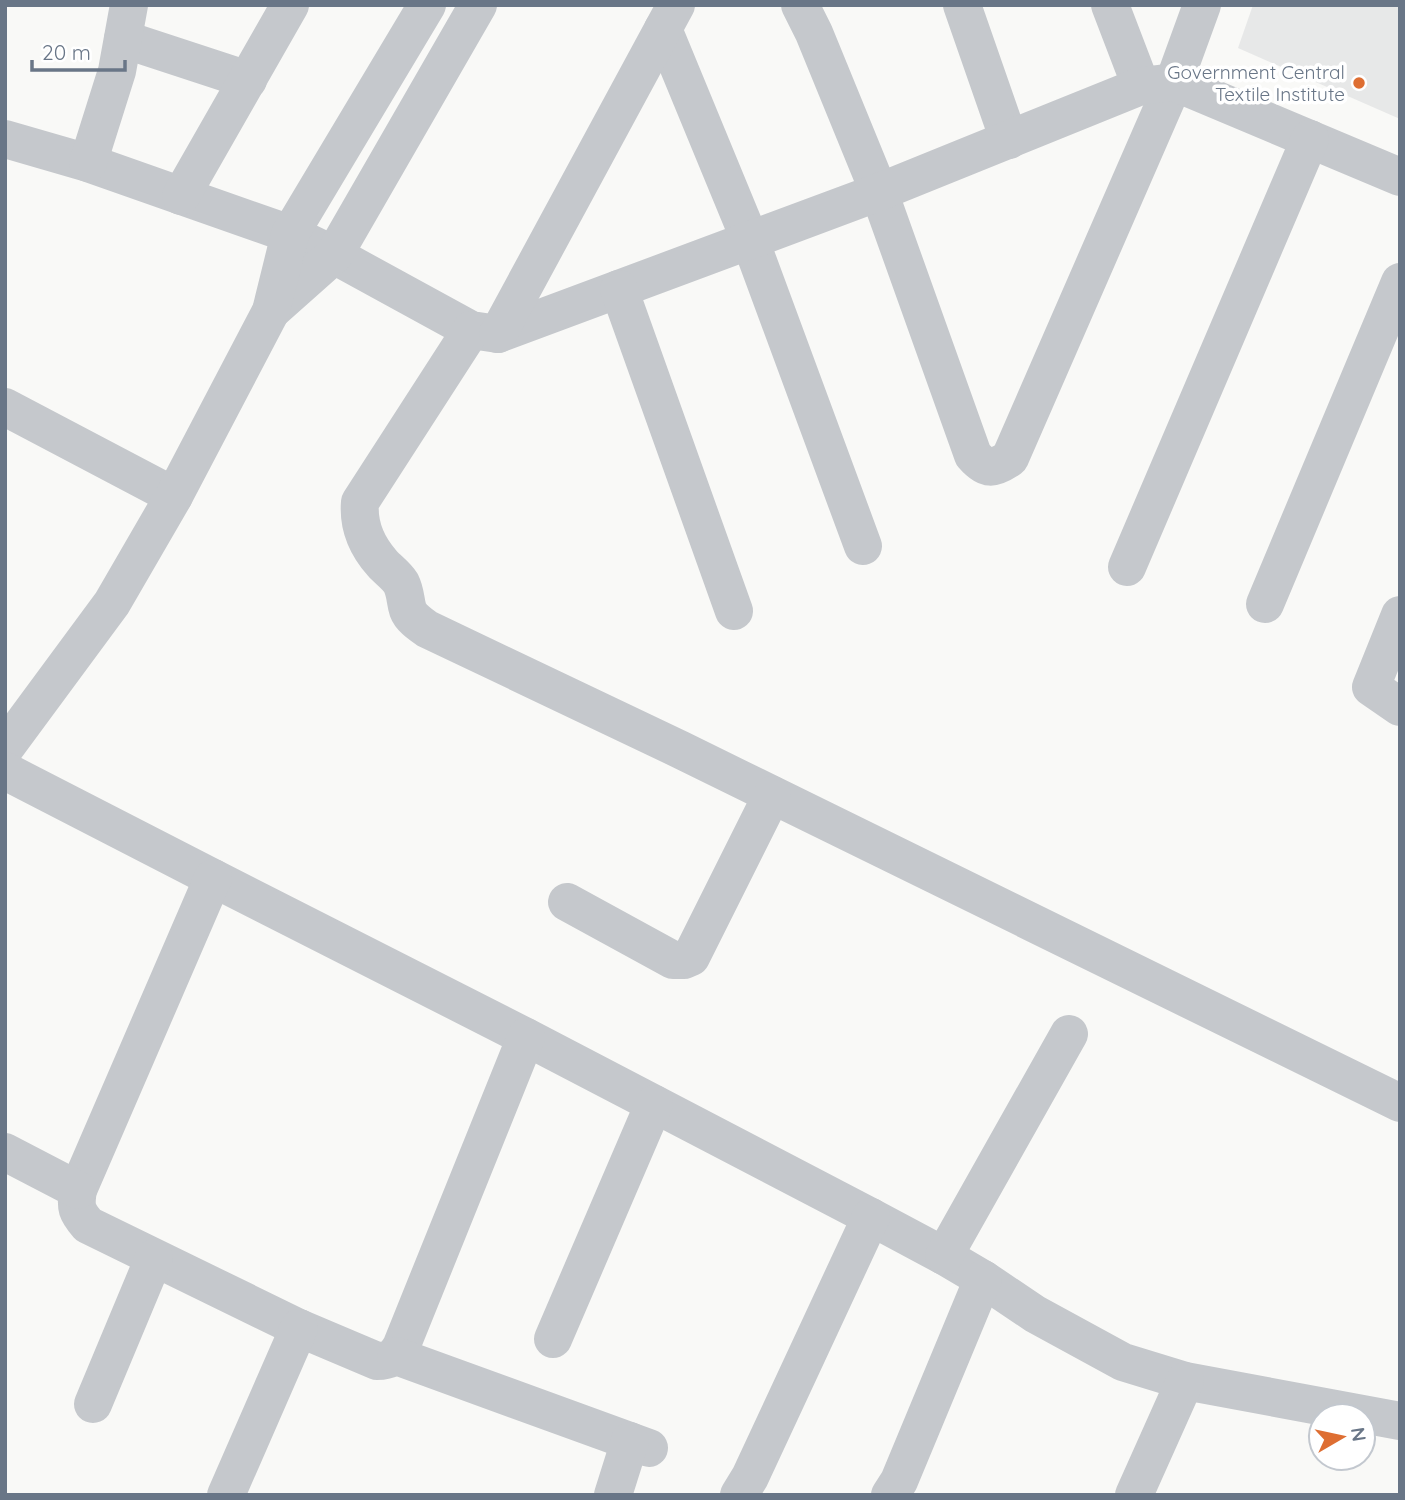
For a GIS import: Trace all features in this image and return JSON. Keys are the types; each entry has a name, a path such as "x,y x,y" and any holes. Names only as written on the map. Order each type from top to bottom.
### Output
{"street":[{"path":"181,196 290,5"},
{"path":"5,748 112,603 174,496 271,311 290,234 427,5"},
{"path":"271,311 334,255 478,5"},
{"path":"800,5 879,192 973,455 981,464 990,467 1002,464 1010,458 1157,84 1202,5"},
{"path":"962,5 1009,140"},
{"path":"1110,5 1157,84 1310,139 1400,177"},
{"path":"670,17 863,546"},
{"path":"670,17 485,332 360,502 362,528 371,548 402,585 408,610 416,622 1400,1103"},
{"path":"88,163 117,71 126,22 248,80"},
{"path":"5,139 88,163 290,234 485,332 619,289 1157,84"},
{"path":"1127,567 1310,139"},
{"path":"1265,604 1400,282"},
{"path":"619,289 734,611"},
{"path":"5,407 174,496"},
{"path":"1400,615 1371,687 1400,707"},
{"path":"5,771 871,1217 983,1279 1035,1314 1124,1362 1185,1381 1400,1421"},
{"path":"568,902 673,960 691,957 772,795"},
{"path":"212,878 78,1190 75,1205 88,1225 299,1328 377,1361 388,1361 396,1356 401,1347 526,1037"},
{"path":"944,1256 1069,1034"},
{"path":"553,1339 654,1104"},
{"path":"5,1152 78,1190"},
{"path":"739,1495 750,1477 871,1217"},
{"path":"93,1404 154,1258"},
{"path":"890,1495 899,1481 983,1279"},
{"path":"226,1495 299,1328"},
{"path":"396,1356 640,1445 613,1495"},
{"path":"1134,1495 1185,1381"}],"shaded area":[{"name":"Government Central Textile Institute","path":"1253,5 1400,5 1400,119 1238,48"}],"place":[{"name":"Government Central Textile Institute","path":"1359,83"}]}
